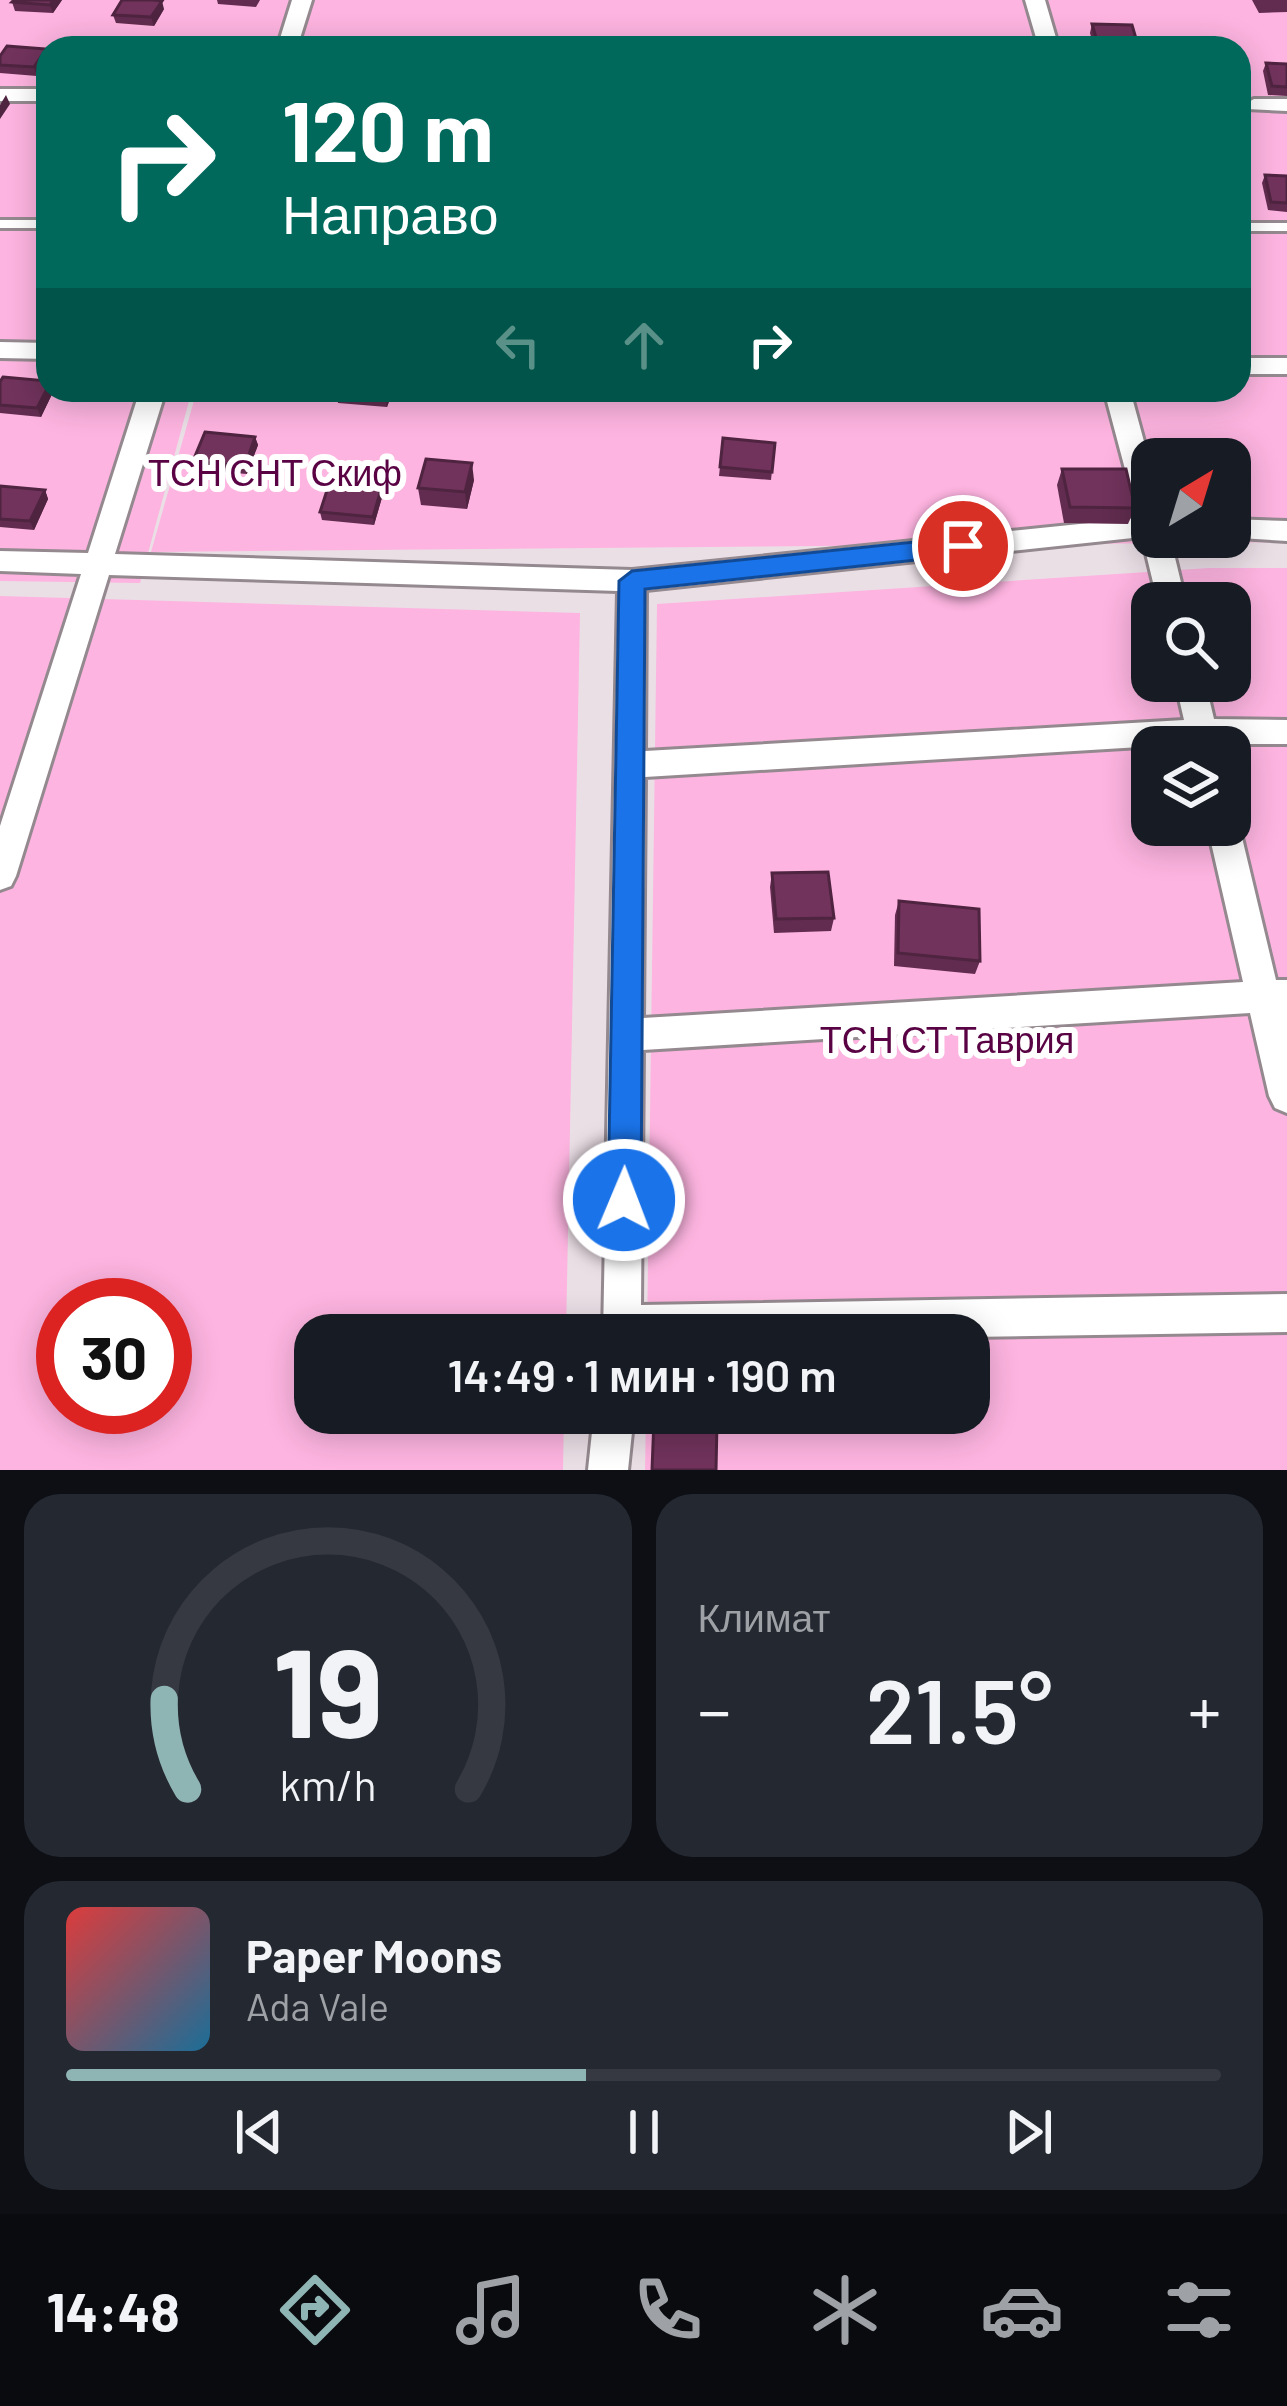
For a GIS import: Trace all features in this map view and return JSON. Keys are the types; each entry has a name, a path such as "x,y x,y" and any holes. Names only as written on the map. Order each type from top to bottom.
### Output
{"street":[{"path":"291,36 302,0"},
{"path":"1035,0 1046,36"},
{"path":"0,95 36,95"},
{"path":"1254,105 1287,105"},
{"path":"0,350 36,351"},
{"path":"1251,366 1287,366"},
{"path":"0,876 149,402"},
{"path":"1121,402 1131,441"},
{"path":"0,561 632,581 1131,525"},
{"path":"1251,530 1287,531"},
{"path":"622,1314 632,581"},
{"path":"1251,735 1287,732"},
{"path":"628,765 1131,742"},
{"path":"1229,846 1275,995 1287,1096"},
{"path":"626,1035 1275,995"},
{"path":"990,1321 1287,1313"},
{"path":"608,1470 612,1434"}],"lane":[{"path":"0,224 36,224"},
{"path":"1251,227 1287,227"}],"green space":[{"path":"0,0 296,0 286,36 36,36 36,402 189,402 140,583 0,581"},
{"name":"ТСН СНТ Скиф","path":"306,0 1287,0 1287,542 1251,542 1251,438 1131,438 1131,543 151,552 194,402 1251,402 1251,36 296,36"},
{"name":"ТСН СТ Таврия","path":"1209,568 1287,568 1287,1470 645,1470 646,1434 990,1434 990,1314 647,1314 657,604"},
{"path":"0,596 580,613 566,1314 294,1314 294,1434 564,1434 563,1470 0,1470"}],"building":[{"path":"14,0 53,0 50,5"},
{"path":"122,0 162,1 151,17 113,15"},
{"path":"1092,24 1132,25 1135,36 1096,36"},
{"path":"7,46 36,48 36,64 0,65"},
{"path":"1266,63 1287,64 1287,87 1272,86"},
{"path":"1265,175 1287,176 1287,203 1271,202"},
{"path":"3,377 36,380 37,408 0,405"},
{"path":"205,432 255,437 245,466 193,461"},
{"path":"723,438 775,443 772,472 720,467"},
{"path":"426,459 472,463 465,492 418,488"},
{"path":"1062,469 1126,469 1131,508 1070,507"},
{"path":"330,481 382,486 373,517 320,512"},
{"path":"0,486 45,490 30,521 0,519"},
{"path":"828,872 834,918 776,919 772,873"},
{"path":"899,901 979,909 980,961 898,953"},
{"path":"653,1434 717,1434 716,1470 652,1470"}],"route":[{"path":"624,1200 632,581 963,546"}]}
